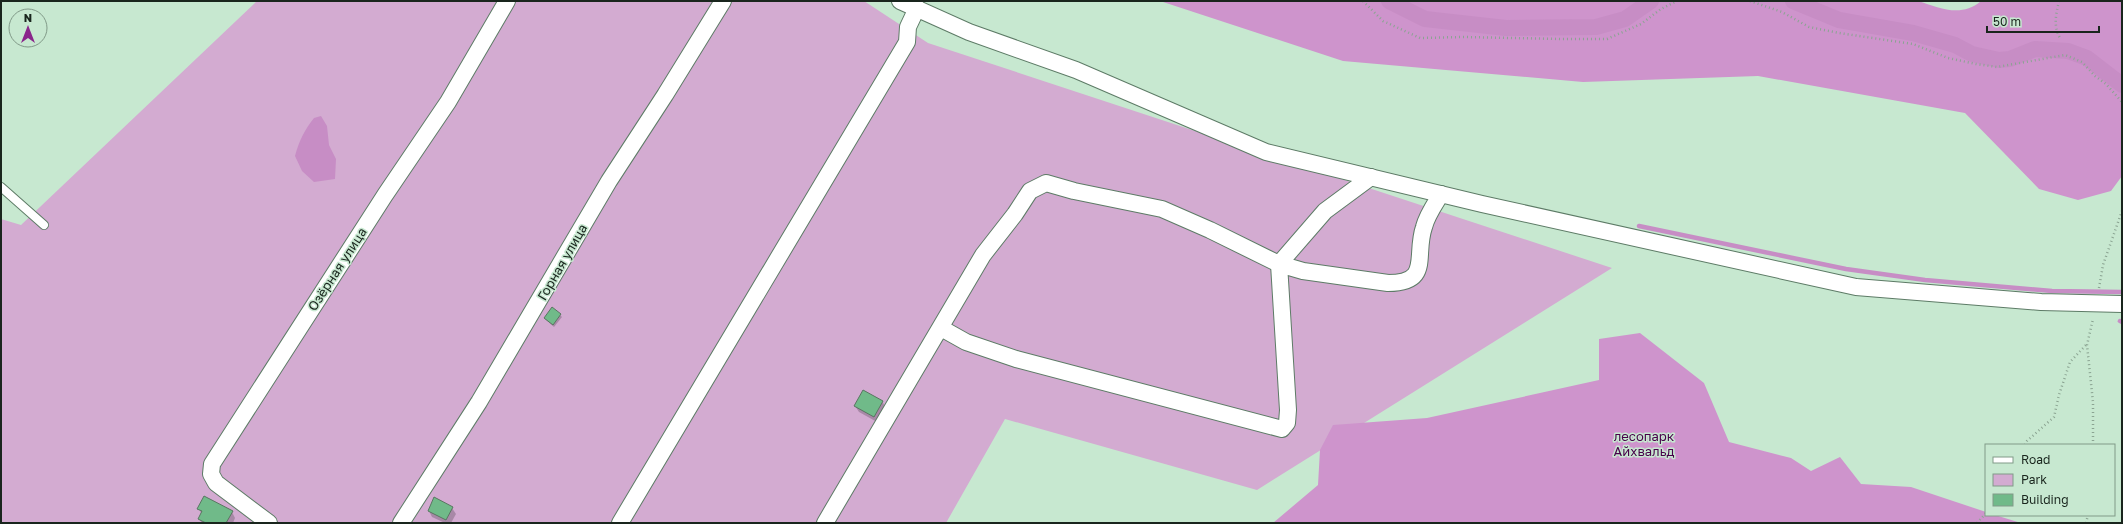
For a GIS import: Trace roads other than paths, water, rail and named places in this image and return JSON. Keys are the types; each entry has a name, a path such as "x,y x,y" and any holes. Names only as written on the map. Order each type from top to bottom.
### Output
{"street":[{"name":"Озёрная улица","path":"269,523 216,483 211,474 212,464 385,195 448,102 507,1"},
{"name":"Горная улица","path":"401,523 479,402 609,181 665,95 723,1"},
{"path":"900,1 969,32 1076,70 1266,152 1441,194 1856,287 2041,302 2122,304"},
{"path":"620,523 907,42 908,27 917,8"},
{"path":"941,328 966,342 1016,359 1282,429 1287,423 1288,410 1279,264 1325,211 1371,177"},
{"path":"825,523 983,255 1015,214 1030,191 1046,183 1074,191 1162,210 1210,230 1279,264 1303,271 1388,284 1401,284 1413,278 1420,267 1421,239 1424,226 1441,194"}],"lane":[{"path":"1,187 44,225"}],"waterway":[{"path":"1389,1 1425,19 1506,28 1596,27 1625,19 1651,1"},
{"path":"1793,1 1839,20 1913,33 1955,45 1972,54 1999,60 2010,59 2035,49 2068,51 2087,58 2122,85"},
{"path":"1639,226 1846,269 1925,280 2052,291 2122,292"}],"park label":[{"name":"лесопарк Айхвальд","path":"1644,444"}]}
